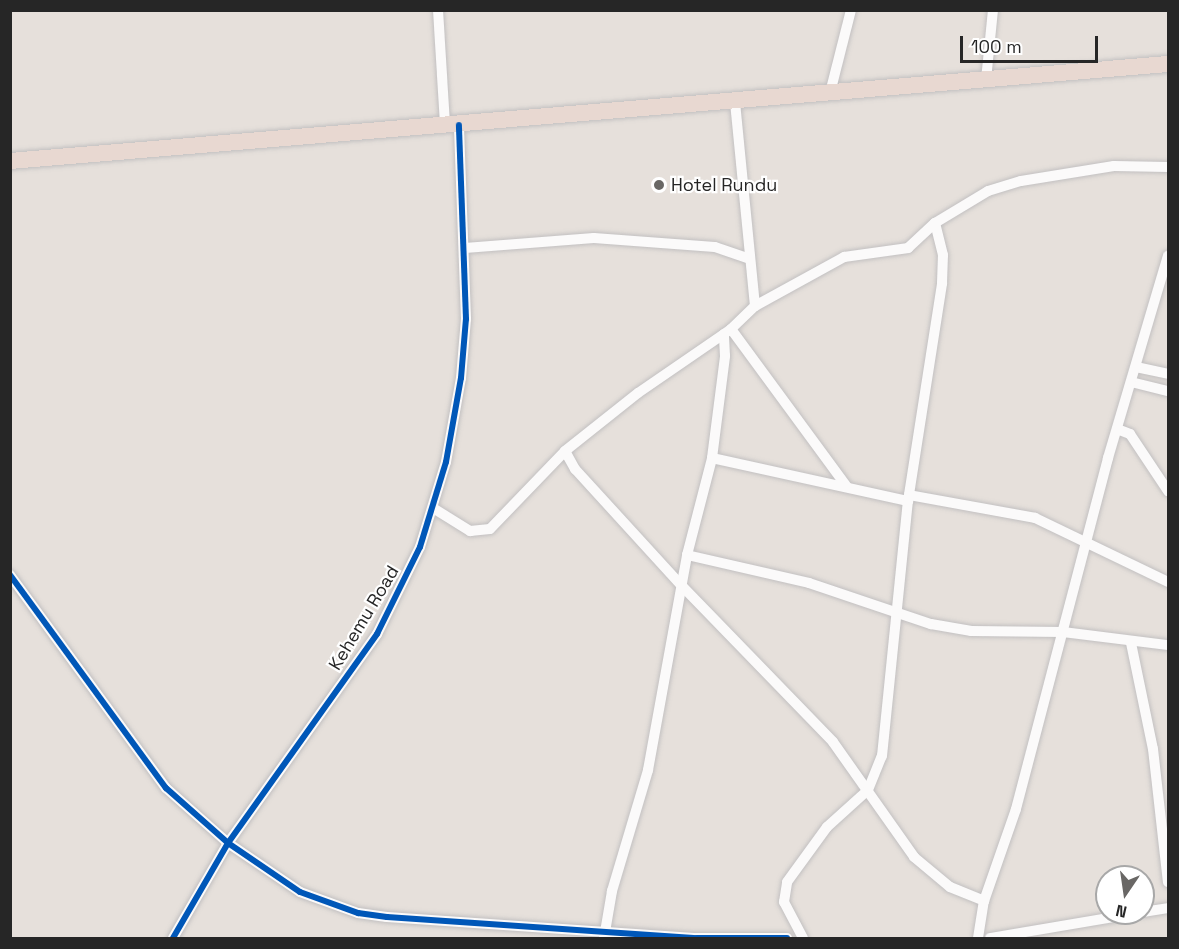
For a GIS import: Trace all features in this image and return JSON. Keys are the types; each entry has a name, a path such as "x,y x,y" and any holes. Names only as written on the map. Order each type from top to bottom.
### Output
{"highway":[{"path":"10,161 1168,64"}],"street":[{"name":"Kehemu Road","path":"173,939 228,843 377,634 409,574 433,508 461,378 465,249 438,10"},
{"path":"830,93 851,10"},
{"path":"986,80 993,10"},
{"path":"735,102 755,306"},
{"path":"433,508 460,526 483,533 565,451 728,331 755,306 844,257 908,248 935,223 988,191 1036,177 1114,166 1168,167"},
{"path":"803,939 784,902 787,882 827,827 868,790 882,756 909,498 942,284 943,255 935,223"},
{"path":"465,249 603,239 715,247 750,259"},
{"path":"978,939 984,902 1016,809 1086,539 1168,256"},
{"path":"605,934 612,891 657,727 687,555 712,458 728,331"},
{"path":"728,331 847,487"},
{"path":"1136,367 1168,374"},
{"path":"1131,382 1168,391"},
{"path":"1117,429 1130,434 1168,491"},
{"path":"565,451 576,469 682,586 833,742 924,867 950,887 984,902"},
{"path":"712,458 847,487 1035,518 1086,539 1168,582"},
{"path":"687,555 896,609 931,624 972,631 1063,632 1131,643 1168,645"},
{"path":"10,575 166,788 228,843 300,892 358,913 605,934 787,939"},
{"path":"1131,643 1153,749 1168,882"},
{"path":"990,939 1095,921"}],"cycle path":[{"path":"173,938 228,843 377,634 420,547 446,462 461,378 466,319 459,125"},
{"path":"10,575 166,788 228,843 300,892 358,913 387,917 697,938 787,938"}],"place":[{"name":"Hotel Rundu","path":"659,185"}]}
